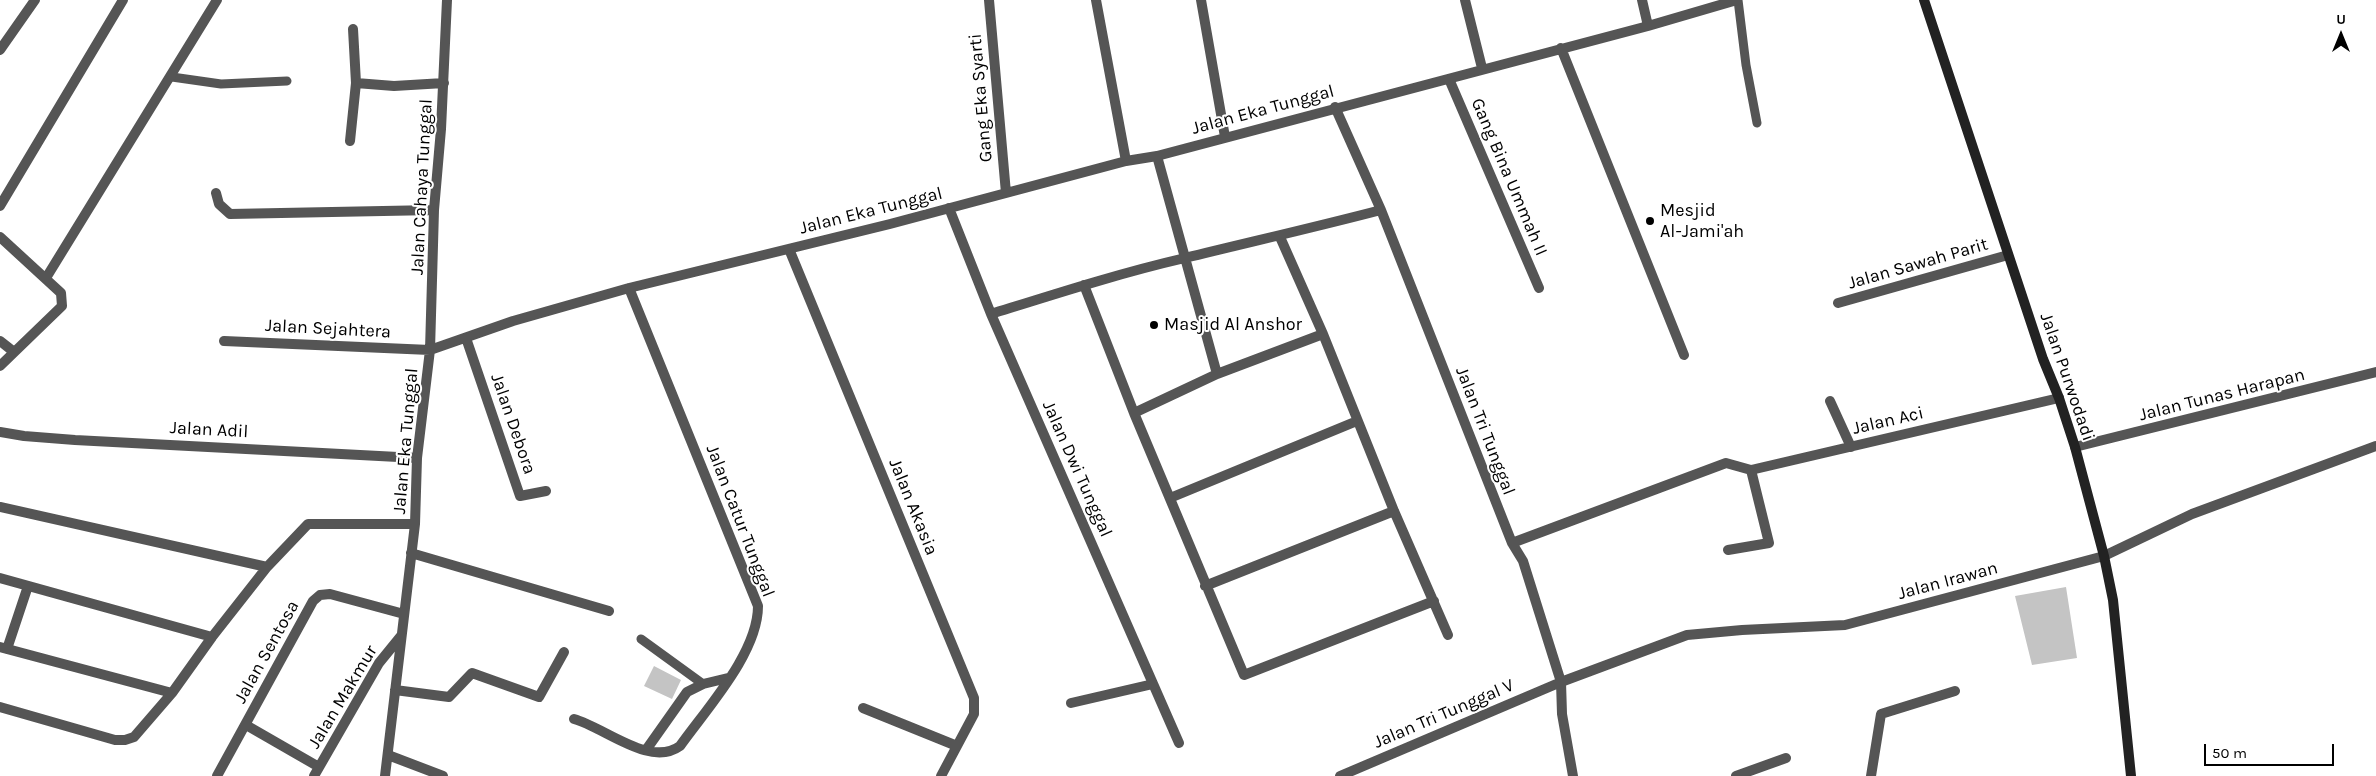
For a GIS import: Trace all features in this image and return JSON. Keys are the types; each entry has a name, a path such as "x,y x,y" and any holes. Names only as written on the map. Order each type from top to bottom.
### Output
{"street":[{"path":"0,50 35,0"},
{"path":"0,206 123,0"},
{"path":"46,278 172,77 217,0"},
{"path":"444,84 447,0"},
{"name":"Gang Eka Syarti","path":"989,0 1006,193"},
{"path":"1096,0 1126,161"},
{"path":"1201,0 1226,137"},
{"path":"1465,0 1482,68"},
{"path":"1642,0 1648,26"},
{"name":"Jalan Eka Tunggal","path":"386,776 415,524 418,458 430,350 513,321 629,288 789,249 1126,161 1157,156 1335,107 1449,79 1482,68 1648,26 1737,0"},
{"name":"Jalan Purwodadi","path":"1924,0 2043,359 2059,398 2075,447 2104,556 2112,600 2131,776"},
{"path":"350,141 356,83 353,29"},
{"path":"1561,48 1684,355"},
{"name":"Gang Bina Ummah II","path":"1449,79 1539,288"},
{"name":"Jalan Cahaya Tunggal","path":"356,83 394,86 444,84 434,210 430,350"},
{"name":"Jalan Tri Tunggal","path":"1335,107 1381,210 1512,543 1523,560 1561,682 1562,714 1574,776"},
{"path":"1157,156 1217,374"},
{"path":"216,193 219,204 230,214 434,210"},
{"name":"Jalan Dwi Tunggal","path":"949,208 991,314 1179,743"},
{"path":"991,314 1084,285 1185,258 1280,237 1381,210"},
{"path":"0,237 61,293 62,306 0,366"},
{"path":"1280,237 1323,334 1394,511 1448,635"},
{"name":"Jalan Akasia","path":"789,249 974,698 974,714 941,776"},
{"name":"Jalan Sawah Parit","path":"1838,303 2008,255"},
{"path":"1084,285 1134,413 1205,586 1244,675 1434,601"},
{"name":"Jalan Catur Tunggal","path":"629,288 758,606 758,617 747,651 680,746 672,752 655,753 646,750"},
{"path":"1134,413 1217,374 1323,334"},
{"name":"Jalan Debora","path":"466,338 520,496 546,491"},
{"path":"0,341 14,352"},
{"name":"Jalan Sejahtera","path":"224,341 430,350"},
{"name":"Jalan Tunas Harapan","path":"2075,447 2376,372"},
{"name":"Jalan Aci","path":"1512,543 1726,463 1750,470 2059,398"},
{"path":"1830,400 1850,447"},
{"path":"1170,498 1357,421"},
{"name":"Jalan Adil","path":"0,432 75,440 418,458"},
{"name":"Jalan Irawan","path":"1561,682 1687,635 1742,630 1799,629 1845,625 2104,556 2192,514 2376,446"},
{"path":"1728,550 1769,543 1750,470"},
{"path":"0,507 267,567"},
{"path":"1205,586 1394,511"},
{"path":"0,707 115,740 125,740 134,737 172,693 212,637 267,567 308,524 415,524"},
{"path":"411,553 609,611"},
{"path":"0,578 212,637"},
{"path":"28,586 4,648 172,693"},
{"name":"Jalan Sentosa","path":"217,776 313,601 320,595 330,594 404,614"},
{"name":"Jalan Makmur","path":"317,771 379,663 402,636"},
{"path":"395,690 449,697 472,673 539,697 564,652"},
{"path":"574,719 585,722 608,736 646,750 687,692 703,684 728,678"},
{"name":"Jalan Tri Tunggal V","path":"1340,776 1561,682"},
{"path":"1071,703 1153,684"},
{"path":"1871,776 1881,714 1955,690"},
{"path":"863,708 957,746"},
{"path":"246,725 317,771"},
{"path":"388,756 443,776"},
{"path":"1736,776 1786,758"}],"lane":[{"path":"1737,0 1746,65 1757,123"},
{"path":"172,77 221,84 287,81"},
{"path":"641,639 703,684"}],"building":[{"path":"2066,587 2077,658 2032,665 2015,596"},
{"path":"654,666 681,680 672,699 644,686"}],"place":[{"name":"Mesjid Al-Jami'ah","path":"1650,221"},
{"name":"Masjid Al Anshor","path":"1154,325"}]}
